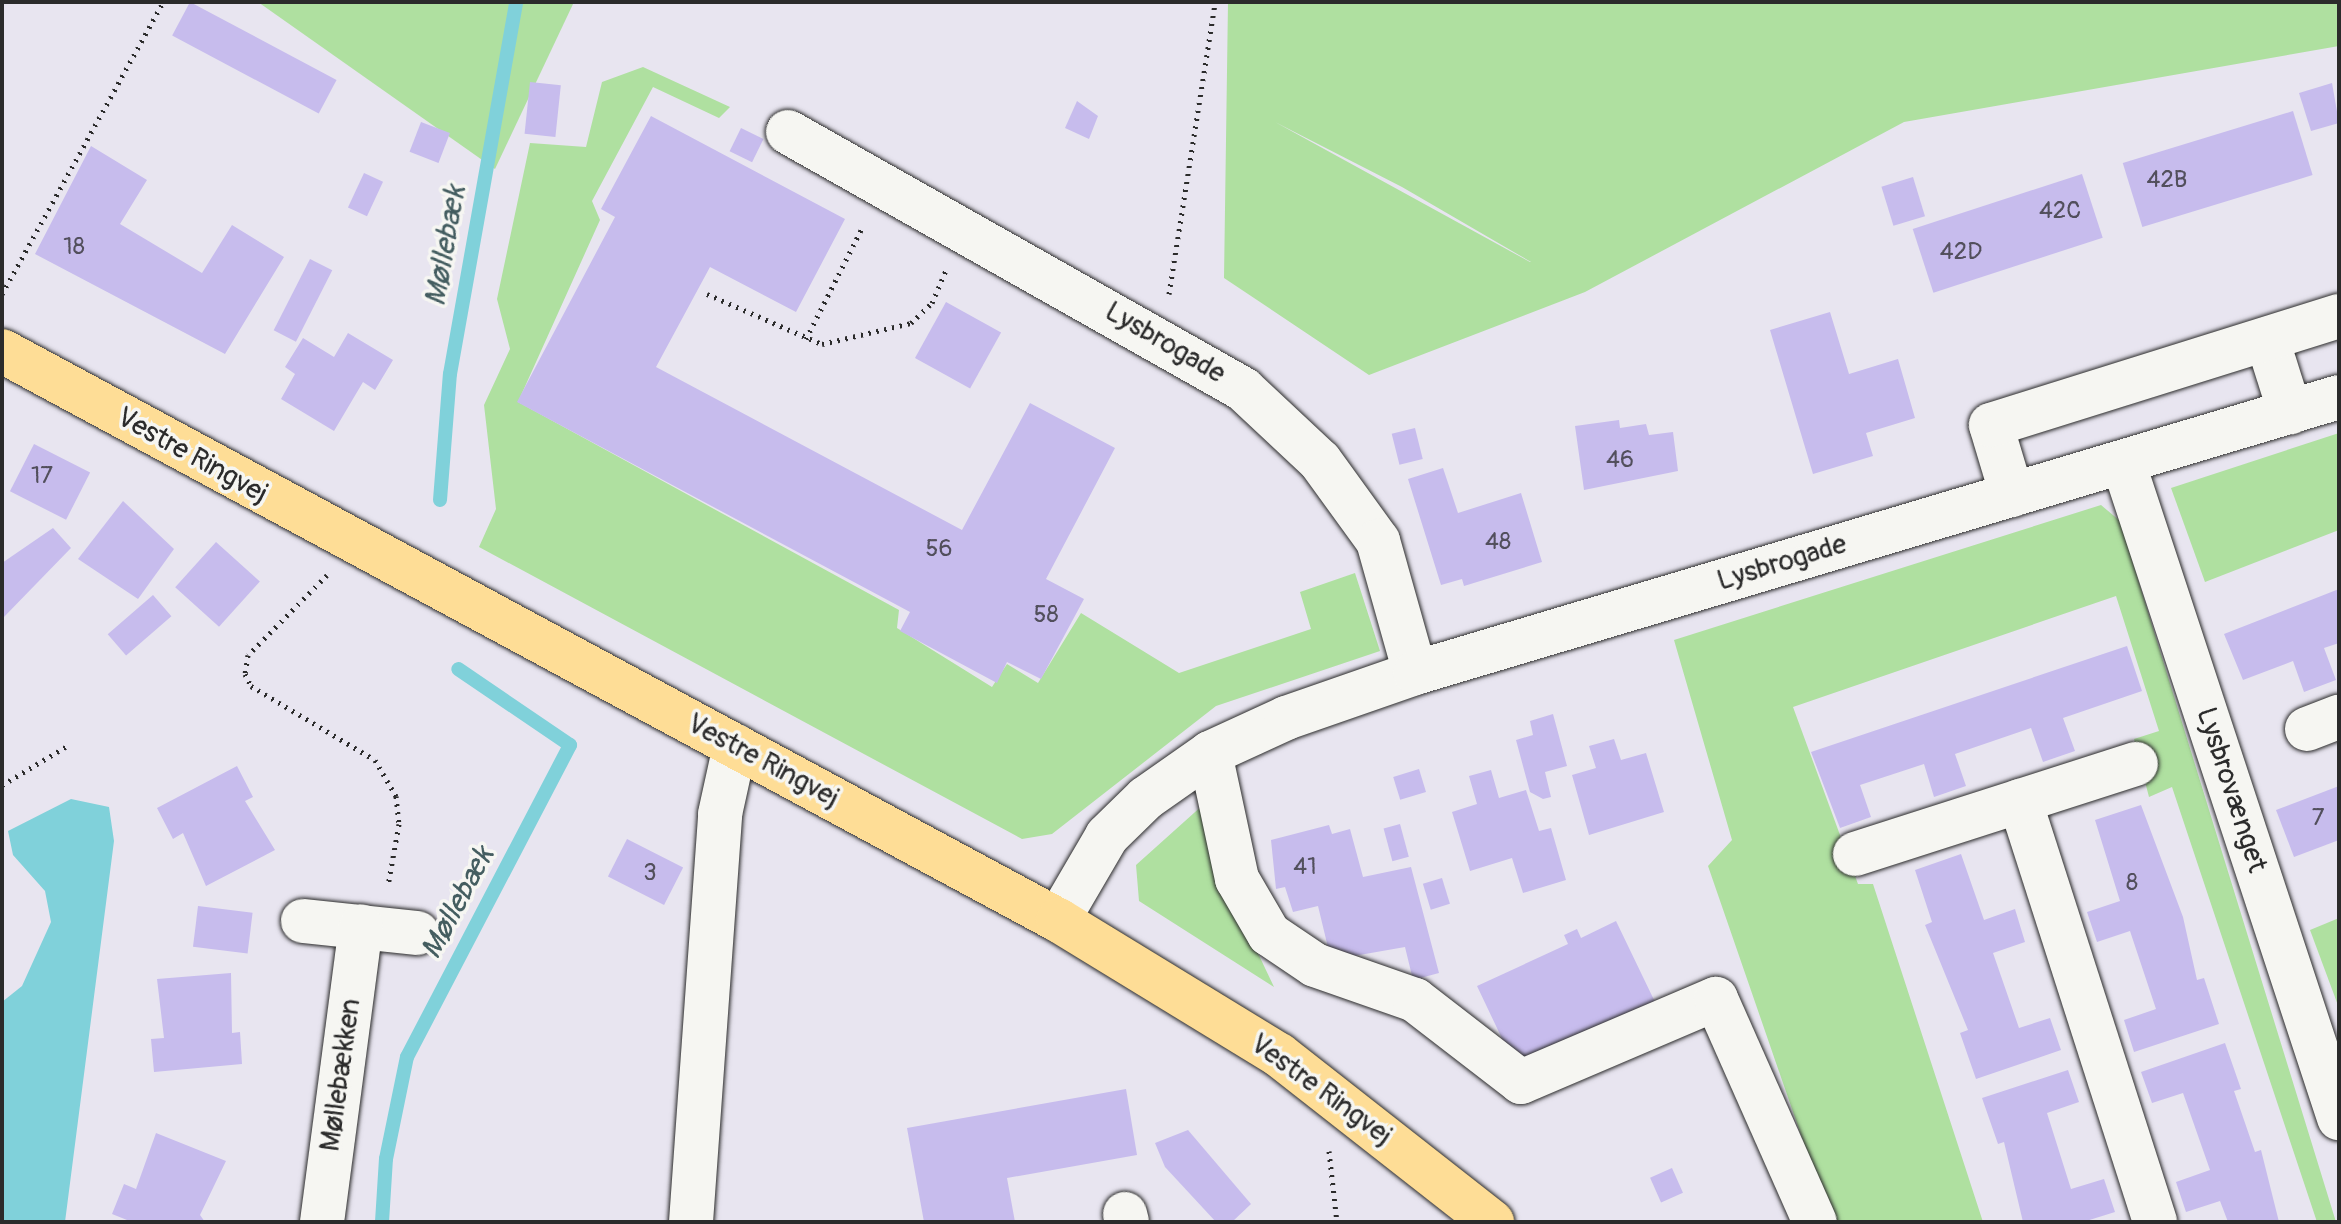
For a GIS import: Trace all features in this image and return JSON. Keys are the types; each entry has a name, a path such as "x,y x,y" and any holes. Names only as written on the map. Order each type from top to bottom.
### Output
{"main road":[{"name":"Vestre Ringvej","path":"2,351 356,546 1058,920 1279,1055 1492,1222"}],"street":[{"name":"Lysbrogade","path":"788,132 1162,338 1243,389 1320,461 1378,541 1415,673"},
{"path":"2012,495 1991,425 2339,316"},
{"path":"2267,339 2290,412"},
{"name":"Lysbrogade","path":"1058,920 1107,836 1210,753 1415,673 2339,397"},
{"name":"Lysbrovænget","path":"2123,462 2339,1118"},
{"path":"691,1222 720,814 735,746"},
{"path":"1210,753 1237,879 1269,934 1315,965 1415,1000 1521,1082 1716,999 1815,1222"},
{"path":"1855,854 2136,764"},
{"path":"2020,801 2155,1222"},
{"path":"303,921 417,933"},
{"name":"Møllebækken","path":"322,1222 361,927"}],"path":[{"path":"2,294 163,2"},
{"path":"1162,338 1215,2"},
{"path":"806,339 884,185"},
{"path":"707,294 806,339 858,340 911,323 932,303 963,229"},
{"path":"356,546 248,655 245,674 251,686 375,760 396,796 399,824 385,909 361,927"},
{"path":"2,785 67,746"}],"green space":[{"path":"258,2 574,2 495,169"},
{"path":"1228,2 2339,2 2339,46 1904,122 1585,292 1369,375 1224,278","holes":["1275,122 1402,187 1531,262"]},
{"path":"643,67 730,107 719,118 653,87 592,201 600,220 518,402 899,610 897,628 992,687 1007,664 1038,683 1081,613 1179,673 1311,629 1300,592 1355,573 1380,651 1216,706 1052,834 1022,839 479,547 496,509 484,405 510,349 497,299 530,143 586,147 602,82"},
{"path":"2339,433 2339,530 2205,582 2171,488"},
{"path":"2101,505 2120,521 2336,1222 2317,1222 2172,787 2149,797 2134,739 2159,731 2116,596 1793,707 1858,884 1873,884 1983,1222 1831,1222 1708,866 1732,840 1674,640"},
{"path":"1204,804 1226,886 1274,987 1139,901 1136,865"},
{"path":"2339,918 2339,1008 2310,930"}],"water":[{"path":"71,799 109,807 114,841 65,1222 2,1222 2,1002 22,986 51,922 45,891 13,855 8,831"}],"building":[{"path":"190,2 337,80 319,113 172,36"},
{"path":"530,82 561,85 555,137 525,134"},
{"path":"2332,83 2339,123 2311,131 2299,93"},
{"path":"1077,101 1098,116 1089,139 1065,128"},
{"path":"2293,111 2313,175 2142,227 2123,163"},
{"path":"651,116 845,219 796,312 710,267 656,367 962,530 1030,403 1115,448 1046,579 1084,599 1041,679 1007,662 997,683 900,631 910,612 517,402 615,217 601,209"},
{"path":"421,122 450,133 438,163 410,152"},
{"path":"741,128 763,139 752,162 730,151"},
{"path":"91,146 147,180 120,224 202,273 232,225 284,257 225,354 35,254"},
{"path":"364,173 383,182 367,216 348,207"},
{"path":"2082,174 2103,238 1933,293 1913,229"},
{"path":"1913,177 1925,216 1893,226 1881,187"},
{"path":"310,259 332,270 296,342 274,330"},
{"path":"946,302 1001,333 970,389 915,358"},
{"path":"1830,312 1849,374 1898,359 1915,418 1866,433 1873,456 1813,474 1770,330"},
{"path":"348,333 393,360 375,390 363,382 334,431 281,399 295,374 285,367 303,338 334,357"},
{"path":"1619,420 1620,428 1646,424 1649,435 1673,432 1678,471 1584,490 1575,426"},
{"path":"1415,428 1423,459 1399,465 1392,434"},
{"path":"34,444 90,473 66,520 10,491"},
{"path":"1443,468 1458,513 1521,493 1542,562 1464,586 1462,579 1441,585 1408,479"},
{"path":"123,501 174,549 138,599 78,559"},
{"path":"53,528 71,548 2,619 2,563"},
{"path":"216,542 260,581 219,627 175,587"},
{"path":"2339,589 2339,643 2324,648 2336,680 2304,692 2293,661 2243,680 2224,634"},
{"path":"153,595 171,616 126,655 108,634"},
{"path":"2127,646 2142,691 2063,718 2075,751 2043,762 2031,728 1955,754 1966,786 1934,797 1924,764 1860,785 1871,817 1840,828 1811,752"},
{"path":"1553,714 1567,766 1545,772 1551,797 1543,799 1530,792 1516,740 1533,735 1530,721"},
{"path":"1614,739 1621,760 1646,753 1664,812 1589,835 1572,775 1596,768 1589,746"},
{"path":"237,766 253,797 245,801 275,850 206,886 183,833 173,839 157,808"},
{"path":"1419,769 1426,792 1400,800 1393,777"},
{"path":"1491,770 1499,798 1526,790 1539,831 1551,828 1566,880 1523,893 1512,858 1470,871 1452,812 1477,804 1469,776"},
{"path":"2339,786 2339,840 2294,857 2276,810"},
{"path":"2141,805 2183,917 2197,980 2204,978 2219,1024 2134,1052 2124,1020 2156,1009 2130,931 2097,942 2087,912 2120,901 2095,820"},
{"path":"1400,824 1409,857 1392,861 1384,828"},
{"path":"1329,825 1332,834 1350,829 1363,877 1411,867 1439,973 1413,980 1405,947 1331,960 1318,906 1293,912 1285,887 1276,889 1271,840"},
{"path":"627,839 683,868 664,905 608,876"},
{"path":"1961,854 1984,920 2015,909 2025,942 1993,953 2019,1028 2050,1018 2061,1050 1976,1079 1960,1033 1968,1030 1925,925 1932,922 1915,870"},
{"path":"1442,878 1450,904 1431,910 1423,884"},
{"path":"198,906 253,913 248,953 193,947"},
{"path":"1616,921 1655,1002 1516,1068 1477,986 1568,944 1564,935 1577,929 1581,938"},
{"path":"231,973 232,1033 240,1032 242,1064 154,1072 151,1039 164,1038 157,979"},
{"path":"2225,1043 2241,1089 2234,1091 2255,1152 2261,1150 2279,1222 2228,1222 2220,1201 2186,1212 2176,1182 2210,1170 2183,1093 2152,1103 2141,1072"},
{"path":"2068,1070 2079,1102 2047,1113 2071,1189 2104,1179 2115,1212 2083,1222 2023,1222 2004,1142 1998,1144 1982,1098"},
{"path":"1126,1089 1137,1155 1007,1178 1015,1222 924,1222 907,1128"},
{"path":"1188,1130 1251,1204 1232,1222 1216,1222 1165,1167 1155,1143"},
{"path":"156,1133 226,1161 200,1215 205,1222 132,1222 112,1214 124,1184 136,1189"},
{"path":"1672,1168 1683,1193 1661,1202 1650,1178"}],"waterway":[{"name":"Møllebæk","path":"440,500 450,374 516,2"},
{"name":"Møllebæk","path":"382,1222 386,1159 407,1057 570,745 458,669"}]}
